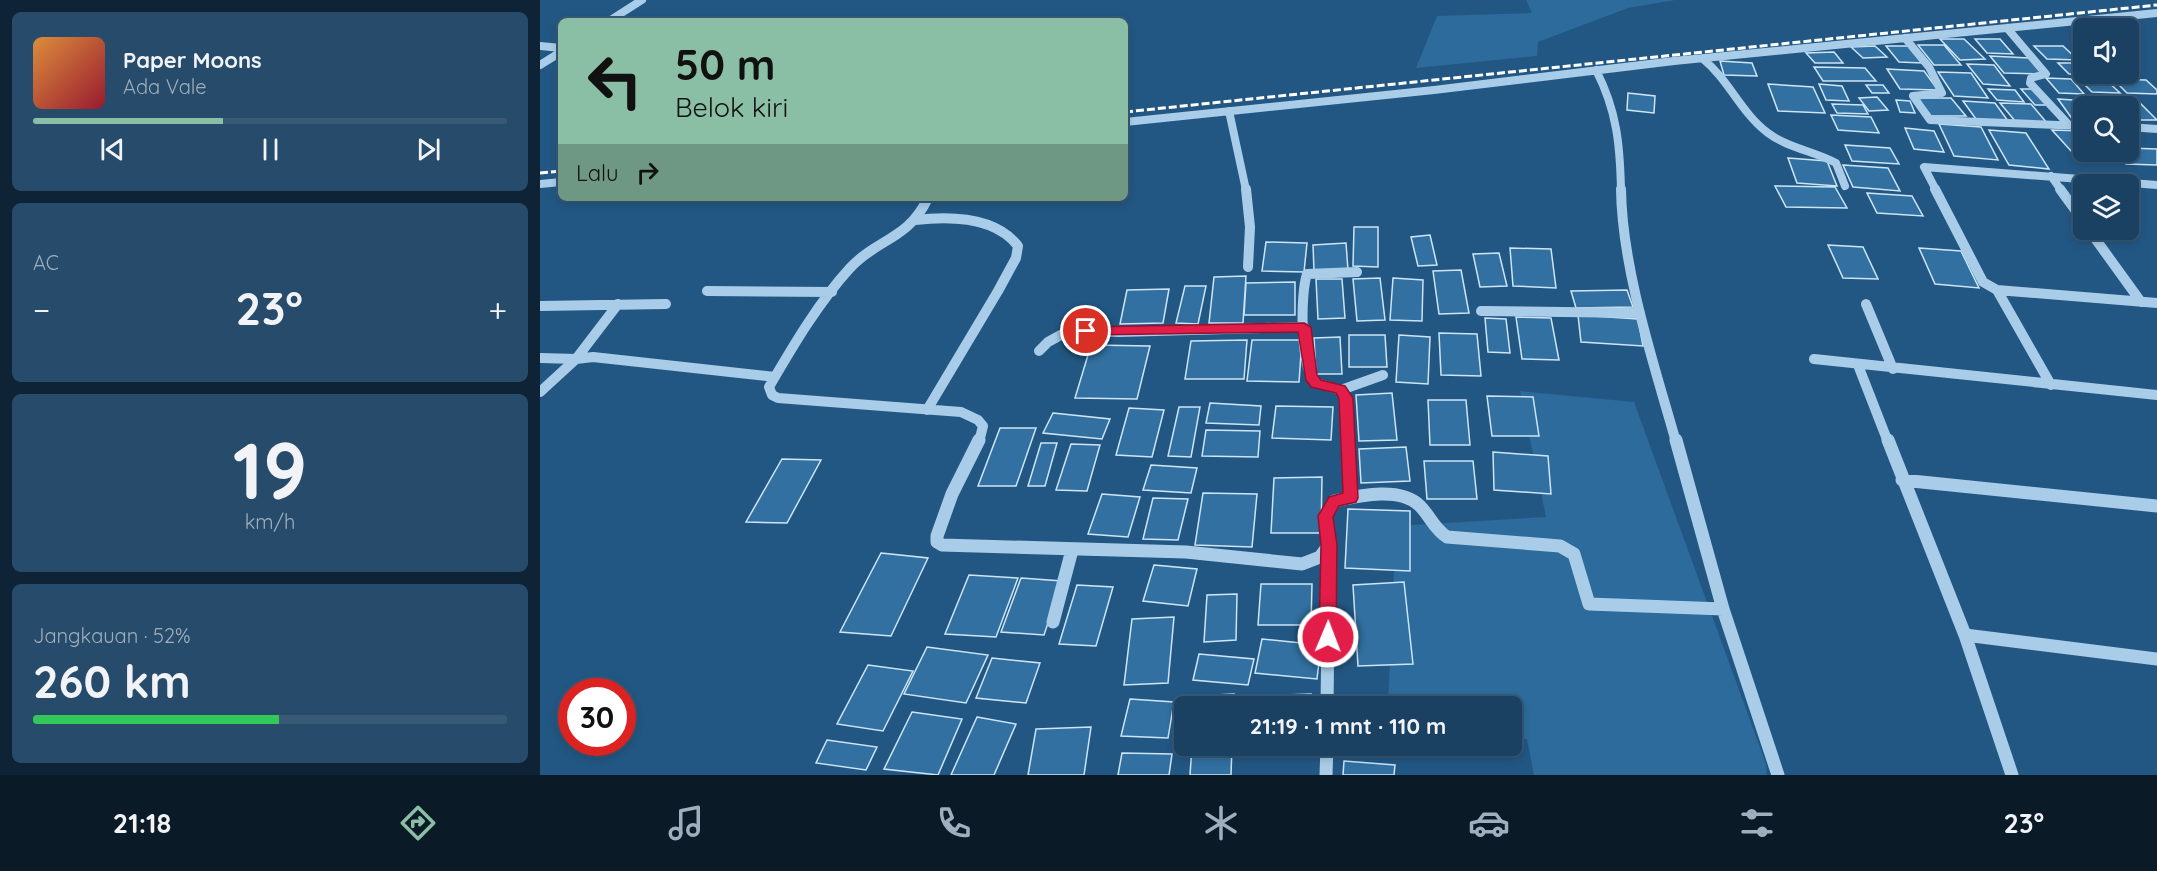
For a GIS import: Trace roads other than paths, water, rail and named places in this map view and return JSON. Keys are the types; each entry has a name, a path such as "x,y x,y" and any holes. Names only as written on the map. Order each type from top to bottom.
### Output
{"street":[{"path":"614,18 642,0"},
{"path":"1128,122 1596,70 2157,13"},
{"path":"2007,28 2046,74 2031,78 2030,83 2069,125"},
{"path":"1905,38 1929,67 1942,93 1913,96 1930,120 2073,125"},
{"path":"540,46 558,49"},
{"path":"540,65 558,52"},
{"path":"1703,59 1726,82 1758,125 1769,135 1836,163 1845,186"},
{"path":"1596,70 1605,88 1620,141 1622,220 1640,313 1723,609 1778,775"},
{"path":"1229,111 1241,158 1252,236 1248,267"},
{"path":"2139,128 2157,129"},
{"path":"2157,185 1924,167 1983,282 1997,290 2157,303"},
{"path":"2051,176 2073,207"},
{"path":"540,184 558,182"},
{"path":"926,201 915,220 893,238 861,258 832,292 795,342 769,387 770,392 778,398 961,412 978,420 982,426 982,435 952,494 937,542 942,545 1186,552 1297,564 1318,559 1329,545"},
{"path":"915,220 979,222 1015,240 1018,246 1016,258 998,291 927,410"},
{"path":"2096,240 2141,302"},
{"path":"1357,272 1304,275 1304,327 1311,376 1316,383 1341,390 1383,375"},
{"path":"1997,290 2050,385"},
{"path":"706,291 832,292"},
{"path":"540,392 576,359 618,304"},
{"path":"540,306 666,304"},
{"path":"1866,304 1893,369"},
{"path":"1482,311 1640,313"},
{"path":"1039,351 1048,342 1070,330 1119,332 1304,327"},
{"path":"540,357 576,359 593,357 775,377"},
{"path":"1814,359 2157,395"},
{"path":"1858,365 1965,635 2012,775"},
{"path":"1341,390 1346,398 1350,498"},
{"path":"1902,480 2157,506"},
{"path":"1327,696 1329,545 1326,516 1334,501 1382,496 1408,499 1417,503 1438,533 1447,537 1560,546 1570,549 1575,554 1589,604 1723,609"},
{"path":"1053,622 1072,550"},
{"path":"1965,635 2157,659"},
{"path":"1326,756 1326,775"}],"railway":[{"path":"1128,112 2157,5"},
{"path":"540,173 558,171"}]}
